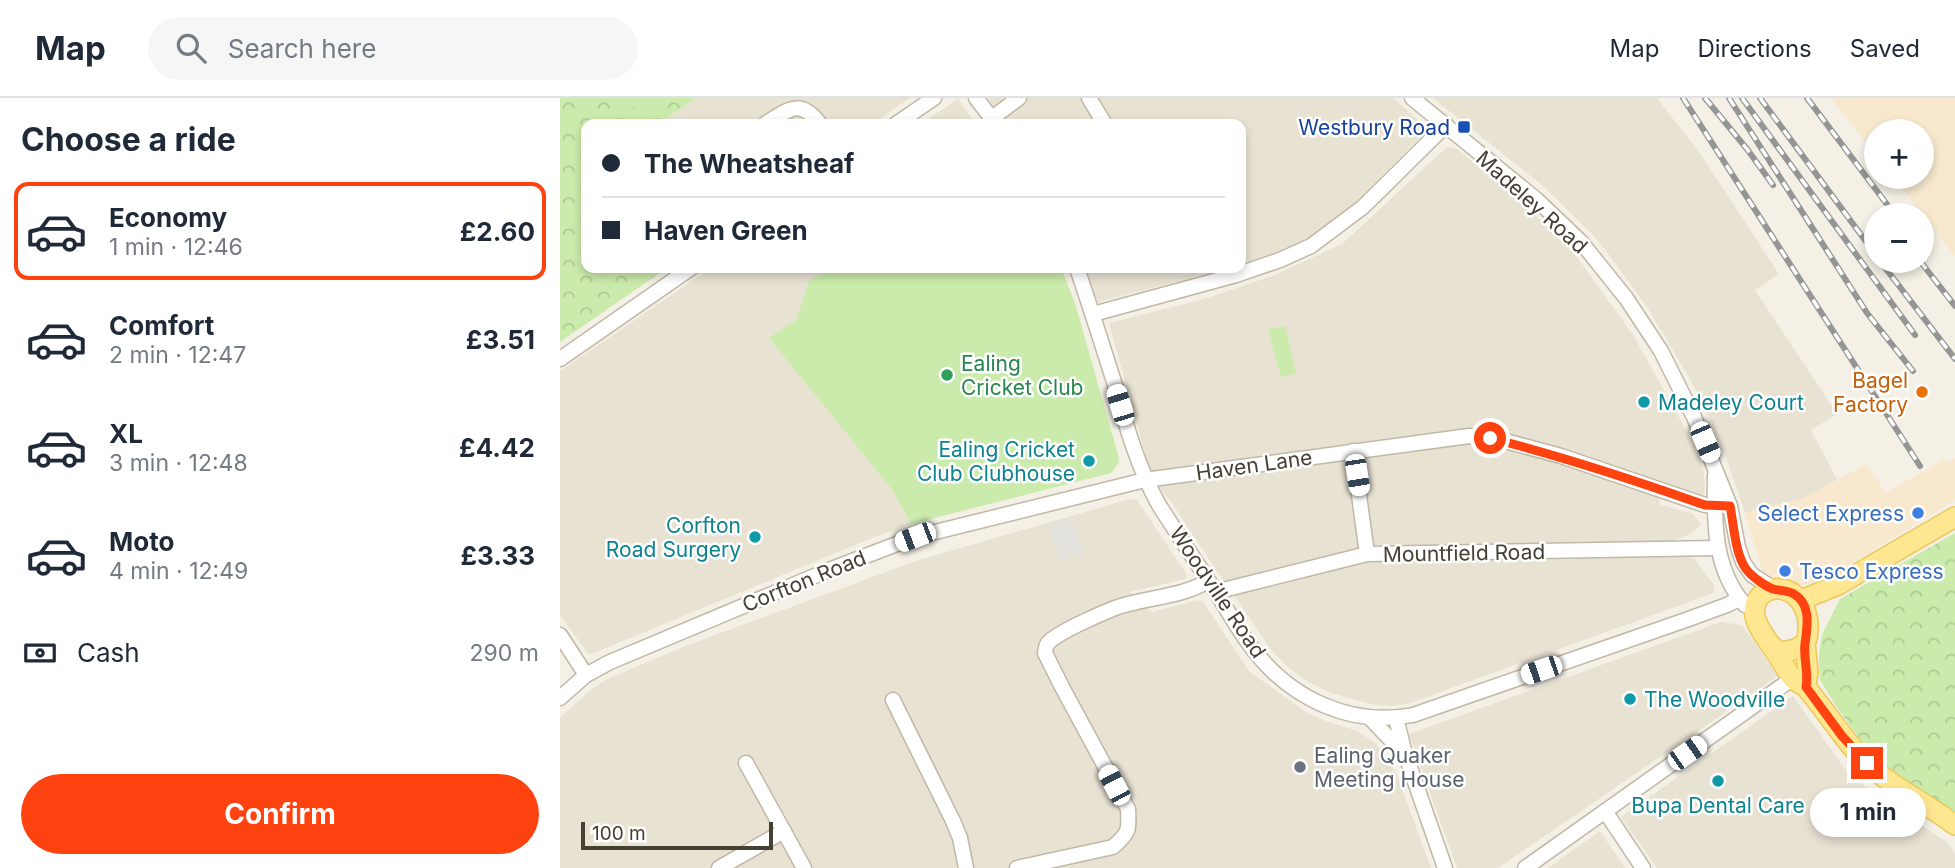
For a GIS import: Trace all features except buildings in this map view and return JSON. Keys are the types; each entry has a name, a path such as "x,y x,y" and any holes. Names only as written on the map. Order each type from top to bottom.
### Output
{"main road":[{"path":"1801,600 1838,585 1955,517"},
{"path":"1800,682 1808,672 1805,643 1807,614 1796,595 1785,590 1766,591 1757,601 1755,608 1755,617 1762,631 1773,647 1800,682 1842,736 1890,783 1955,825"},
{"path":"1773,647 1780,652 1805,643"}],"street":[{"path":"903,119 934,98"},
{"path":"976,98 992,119"},
{"path":"996,119 1019,98"},
{"path":"1089,98 1102,119"},
{"name":"Madeley Road","path":"1412,98 1537,200 1581,242 1626,298 1661,351 1694,416 1730,506 1745,568 1774,589"},
{"path":"773,119 788,109 800,107 811,111 817,119"},
{"path":"1246,272 1311,246 1363,207 1446,125"},
{"path":"560,359 684,273"},
{"name":"Woodville Road","path":"1079,273 1134,452 1158,505 1254,651 1298,693 1322,706 1370,718 1413,715 1740,599"},
{"path":"1093,314 1242,273"},
{"name":"Haven Lane","path":"1145,480 1469,436 1490,438 1561,456 1705,505 1730,506"},
{"path":"1353,452 1367,554"},
{"name":"Madeley Road","path":"1716,467 1714,504 1717,548 1740,599 1755,617"},
{"name":"Corfton Road","path":"560,698 586,675 610,662 915,537 1145,480"},
{"name":"Mountfield Road","path":"1218,595 1227,589 1367,554 1717,548"},
{"path":"1017,868 1114,847 1129,829 1128,809 1045,653 1049,642 1062,633 1116,608 1168,596 1198,587 1208,581"},
{"path":"560,635 586,675"},
{"path":"1525,868 1605,811 1800,682"},
{"path":"893,699 953,821 960,838 966,868"},
{"path":"1370,718 1406,756"},
{"path":"1396,718 1444,868"},
{"path":"746,763 804,868"},
{"path":"1605,811 1643,868"},
{"path":"719,868 784,831"}],"shaded area":[{"path":"696,98 910,98 879,119 665,119"},
{"path":"988,98 1393,98 1425,126 1424,133 1322,236 1246,263 1246,119 1001,119"},
{"path":"1433,98 1657,98 1699,152 1779,274 1755,290 1837,414 1811,430 1837,480 1802,499 1745,513 1727,460 1689,377 1647,307 1607,252 1542,185"},
{"path":"1831,98 1955,98 1955,256 1934,229 1934,203 1913,203 1902,189 1934,189 1934,119 1864,119 1864,140"},
{"path":"958,99 972,119 928,119"},
{"path":"1447,147 1456,148 1527,207 1577,257 1633,335 1695,448 1703,469 1705,489 1700,498 1660,486 1659,504 1693,514 1701,524 1692,533 1667,544 1667,556 1694,558 1714,585 1714,593 1410,703 1375,705 1331,693 1308,682 1272,651 1234,595 1292,582 1283,569 1224,582 1172,503 1152,479 1109,323 1204,299 1272,276 1342,244"},
{"path":"704,273 821,273 809,281 796,320 770,339 893,491 911,524 589,655 560,615 560,371"},
{"path":"1084,273 1211,273 1098,302"},
{"path":"1955,458 1955,500 1821,582 1793,586 1763,573 1745,513 1802,499 1866,464 1886,493 1945,459 1948,463"},
{"path":"1130,499 1137,500 1187,575 1185,579 1130,592 1152,612 1198,600 1204,603 1249,671 1307,713 1357,731 1375,743 1396,772 1431,868 560,868 560,718 605,680 688,645 916,561"},
{"path":"1072,519 1084,553 1060,561 1048,526"},
{"path":"1721,622 1742,625 1778,676 1498,868 1457,868 1409,734"},
{"path":"1793,696 1850,776 1948,843 1955,854 1955,868 1657,868 1621,817"},
{"path":"1600,831 1625,868 1548,868"}],"green space":[{"path":"560,98 696,98 665,119 581,119 581,273 660,273 560,342"},
{"path":"627,98 664,98 665,100 642,118"},
{"name":"Ealing Cricket Club","path":"821,273 1063,273 1075,303 1119,458 1115,468 1111,473 911,524 893,491 769,338 796,320 809,281"},
{"path":"1285,326 1296,373 1281,377 1268,329"},
{"path":"1955,533 1955,814 1889,768 1867,749 1820,680 1819,655 1822,635 1840,599"}],"railway":[{"path":"1683,98 1920,466"},
{"path":"1705,98 1773,185"},
{"path":"1729,98 1867,313 1913,371"},
{"path":"1742,98 1915,335"},
{"path":"1760,98 1864,239"},
{"path":"1807,98 1886,203"},
{"path":"1889,273 1955,359"},
{"path":"1929,273 1955,306"}],"place":[{"name":"Westbury Road","path":"1464,127"},
{"name":"Ealing Cricket Club","path":"947,375"},
{"name":"Bagel Factory","path":"1922,392"},
{"name":"Madeley Court","path":"1644,402"},
{"name":"Ealing Cricket Club Clubhouse","path":"1089,461"},
{"name":"Select Express","path":"1918,513"},
{"name":"Corfton Road Surgery","path":"755,537"},
{"name":"Tesco Express","path":"1785,571"},
{"name":"The Woodville","path":"1630,699"},
{"name":"Ealing Quaker Meeting House","path":"1300,767"},
{"name":"Bupa Dental Care","path":"1718,781"}],"route":[{"path":"1490,438 1561,456 1705,505 1730,506 1738,547 1748,572 1774,589 1785,590 1801,600 1808,622 1805,643 1808,672 1806,687 1842,736 1867,763"}]}
